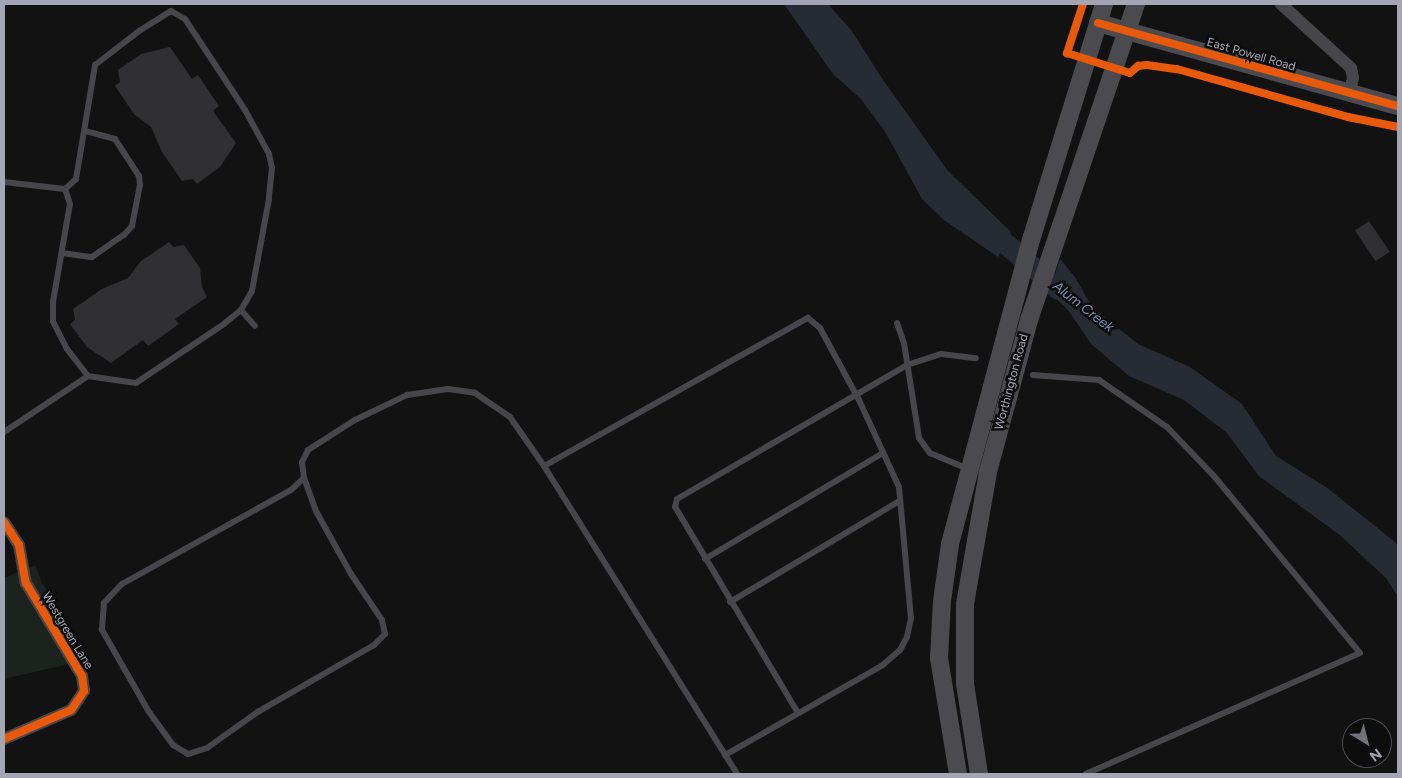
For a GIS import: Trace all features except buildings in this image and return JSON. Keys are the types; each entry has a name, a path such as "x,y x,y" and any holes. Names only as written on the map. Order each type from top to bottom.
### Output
{"main road":[{"name":"Worthington Road","path":"958,774 939,658 945,566 1040,208 1104,4"},
{"name":"Worthington Road","path":"978,774 965,684 965,604 988,472 1029,320 1136,4"},
{"name":"East Powell Road","path":"1098,23 1349,95 1398,106"},
{"path":"969,470 988,472"}],"street":[{"path":"1281,4 1351,68 1353,78 1349,95"},
{"name":"Westgreen Lane","path":"4,522 19,545 26,583 82,676 84,691 71,710 4,739"}],"lane":[{"path":"4,182 65,189 76,179 95,65 139,31 171,11 185,19 261,135 272,168 252,291 240,310 136,383 88,376 4,432"},
{"path":"62,253 92,257 124,235 132,226 140,185 139,176 114,139 84,131"},
{"path":"65,189 70,204 53,302 53,321 67,349 88,376"},
{"path":"240,310 256,326"},
{"path":"544,466 808,318 820,328 856,394 899,487 898,502 911,618 907,637 900,650 883,665 725,755"},
{"path":"897,323 907,365 919,438 930,453 969,470"},
{"path":"798,714 675,507 677,499 907,365 941,354 976,358"},
{"path":"1033,375 1099,380 1167,427 1214,476 1360,653 1086,774"},
{"path":"304,478 292,490 122,584 104,603 102,630 116,657 173,744 188,754 207,748 259,711 374,645 385,634 382,620 346,565 317,513 304,478 302,462 308,450 354,420 407,395 448,389 475,393 510,418 544,466 737,774"},
{"path":"706,559 883,453"},
{"path":"730,602 898,502"}],"shaded area":[{"path":"35,565 42,583 90,659 4,679 4,578"}],"water":[{"path":"784,4 828,4 852,31 881,77 948,171 1011,232 998,257 944,220 922,199 884,130 860,98 833,74"},
{"path":"1060,259 1075,277 1092,307 1138,344 1190,367 1242,404 1276,456 1326,487 1394,541 1398,546 1398,597 1386,578 1341,536 1259,476 1227,433 1184,400 1129,376 1091,344 1068,310 1049,292"}],"waterway":[{"name":"Alum Creek","path":"983,224 1058,289"}],"cycle path":[{"path":"1083,4 1067,53 1130,73 1138,66 1147,65 1177,69 1348,117 1398,127"},
{"path":"1098,23 1398,106"},
{"path":"4,522 19,545 26,583 82,676 84,691 71,710 4,739"}]}
